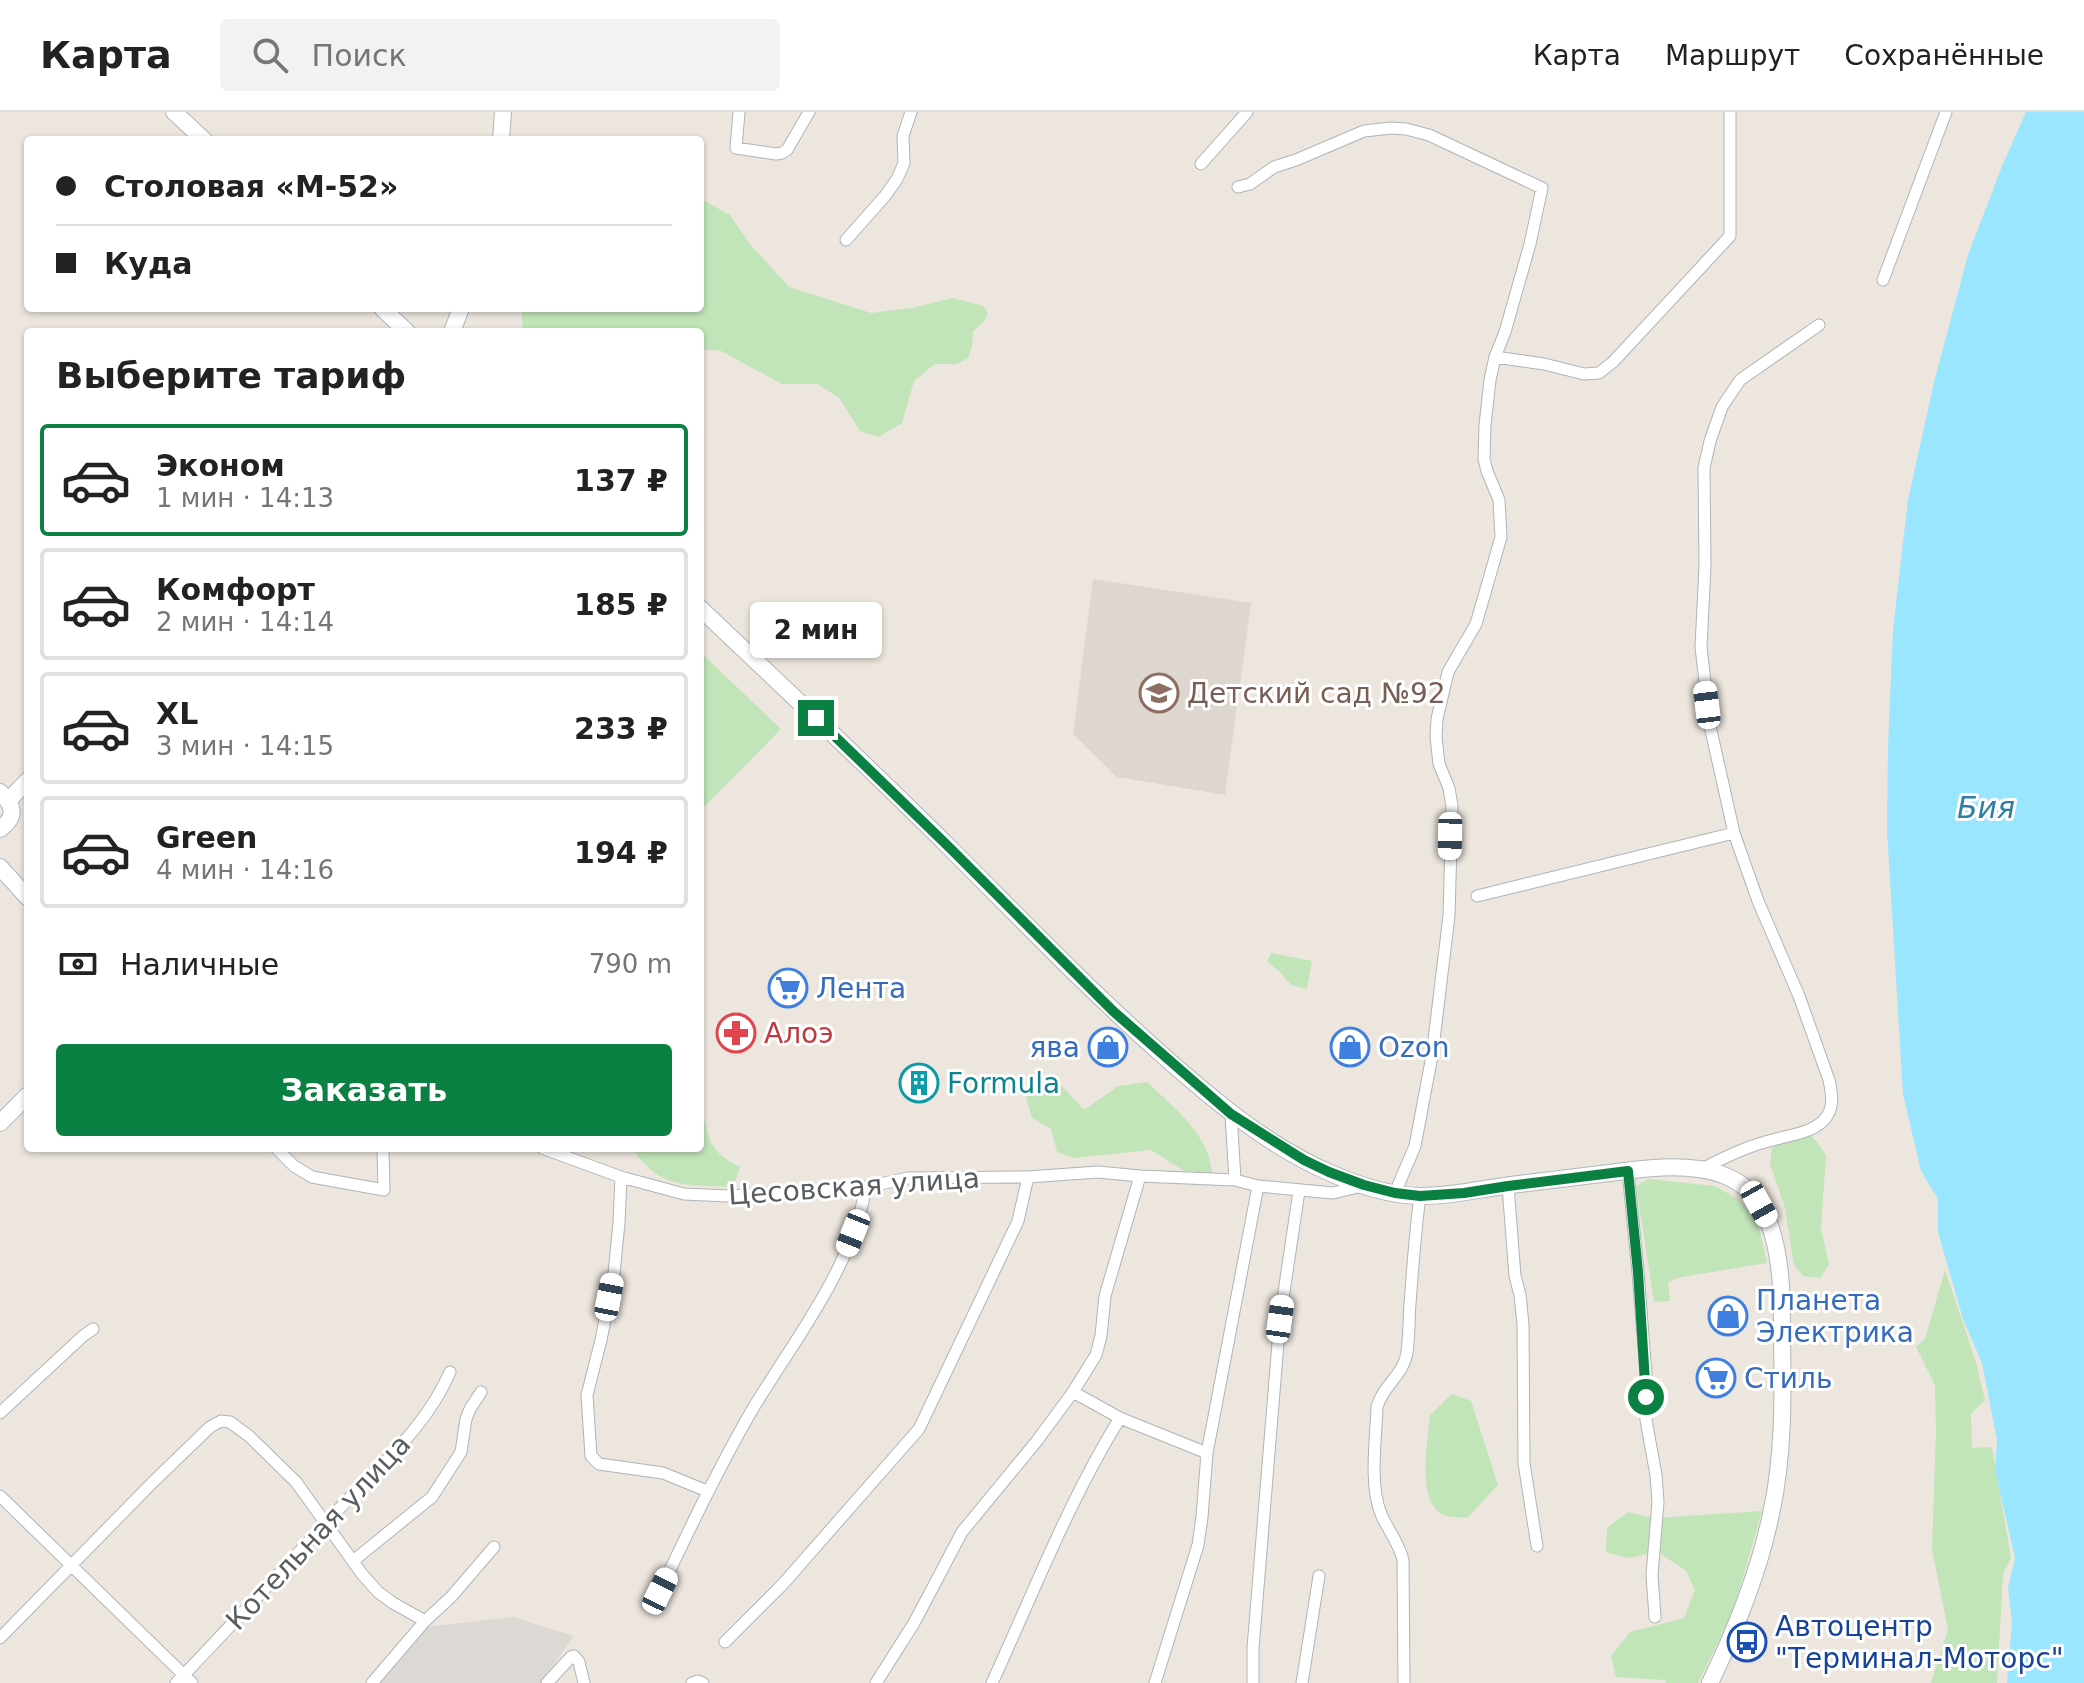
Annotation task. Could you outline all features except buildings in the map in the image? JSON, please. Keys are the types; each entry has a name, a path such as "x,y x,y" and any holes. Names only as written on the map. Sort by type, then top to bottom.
{"main road":[{"path":"174,112 201,136"},
{"path":"183,112 203,136"},
{"path":"501,136 503,112"},
{"path":"386,312 403,328"},
{"path":"704,616 951,849 1086,985 1231,1114 1304,1160 1364,1185 1420,1196 1628,1171 1678,1168 1702,1169 1736,1181 1747,1190 1767,1219 1779,1264 1782,1429 1772,1512 1763,1549 1741,1615 1710,1683"},
{"path":"0,829 11,817 12,808 3,795 24,782"},
{"path":"0,867 24,894"},
{"path":"0,1123 24,1099"}],"street":[{"path":"739,112 736,148 768,154 782,153 790,145 809,112"},
{"path":"846,240 893,187 905,156 903,136 911,112"},
{"path":"1201,164 1247,112"},
{"path":"1495,357 1584,374 1602,372 1730,236 1730,112"},
{"path":"1883,280 1946,112"},
{"path":"1238,187 1250,184 1274,167 1364,131 1391,128 1429,135 1542,188 1530,244 1495,357 1487,413 1484,459 1499,500 1501,537 1476,624 1448,672 1437,719 1439,764 1449,788 1452,806 1449,916 1432,1056 1415,1146 1395,1193"},
{"path":"1702,1169 1748,1147 1805,1131 1823,1121 1831,1106 1829,1080 1734,833 1710,726 1702,661 1704,468 1710,441 1722,407 1740,380 1819,325"},
{"path":"1477,896 1734,833"},
{"path":"1231,1114 1235,1180"},
{"path":"280,1152 294,1166 312,1177 384,1190 383,1152"},
{"name":"Цесовская улица","path":"553,1152 621,1177 684,1194 728,1196 866,1187 908,1178 1028,1177 1098,1172 1235,1180 1258,1186 1333,1193 1364,1185"},
{"path":"1628,1171 1646,1374 1646,1420 1658,1502 1652,1575 1655,1617"},
{"path":"876,1683 914,1623 962,1532 1073,1392 1100,1345 1105,1296 1140,1176"},
{"path":"621,1177 614,1273 587,1395 591,1456 599,1464 663,1473 707,1491"},
{"path":"725,1642 783,1584 919,1429 1018,1221 1028,1177"},
{"path":"1155,1683 1198,1545 1207,1453 1258,1186"},
{"path":"1508,1186 1515,1276 1523,1324 1524,1463 1537,1546"},
{"path":"655,1608 707,1491 751,1412 835,1275 861,1213 866,1187"},
{"path":"1253,1683 1253,1648 1280,1319 1299,1191"},
{"path":"1404,1683 1403,1560 1380,1511 1375,1446 1379,1398 1399,1373 1407,1353 1420,1196"},
{"path":"0,1413 93,1329"},
{"name":"Котельная улица","path":"184,1680 326,1523 386,1463 431,1406 450,1372"},
{"path":"353,1561 432,1497 463,1449 466,1419 481,1392"},
{"path":"1073,1392 1120,1418 1207,1453"},
{"path":"992,1683 1094,1460 1120,1418"},
{"path":"0,1638 210,1427 221,1421 249,1436 296,1482 378,1592 425,1621"},
{"path":"0,1496 184,1680"},
{"path":"372,1683 494,1547"},
{"path":"1302,1683 1319,1576"},
{"path":"547,1683 571,1657 576,1656 584,1683"},
{"path":"692,1682 703,1683"}],"shaded area":[{"name":"Детский сад №92","path":"1093,579 1251,603 1225,795 1117,777 1073,734"},
{"path":"513,1617 574,1636 541,1683 380,1683 427,1627"}],"green space":[{"path":"704,201 730,215 749,243 789,287 871,313 953,298 984,306 988,313 973,332 968,358 957,364 935,364 914,381 902,423 878,437 860,431 839,398 818,384 782,384 721,351 704,349 704,328 523,328 521,312 704,312"},
{"path":"704,656 781,729 704,807"},
{"path":"1271,953 1312,961 1307,989 1291,985 1267,962"},
{"path":"1048,1074 1083,1109 1118,1086 1147,1082 1197,1133 1208,1154 1212,1173 1184,1171 1151,1150 1074,1158 1057,1152 1051,1129 1032,1118 1026,1098 1033,1078"},
{"path":"704,1119 716,1150 740,1167 733,1187 689,1185 664,1178 635,1152 704,1152"},
{"path":"1810,1133 1826,1155 1821,1229 1829,1264 1820,1278 1803,1276 1794,1265 1785,1208 1770,1164 1772,1148 1790,1134"},
{"path":"1648,1179 1715,1186 1738,1199 1758,1222 1767,1263 1676,1278 1668,1283 1670,1301 1654,1302 1636,1186"},
{"path":"1945,1270 1975,1359 1985,1400 1971,1414 1972,1448 1992,1447 2011,1558 2003,1574 1997,1683 1931,1683 1948,1630 1932,1549 1935,1385 1916,1347 1925,1339"},
{"path":"1452,1394 1471,1401 1498,1485 1467,1518 1442,1514 1434,1507 1426,1483 1430,1415"},
{"path":"1762,1511 1733,1612 1698,1683 1616,1677 1611,1656 1630,1632 1684,1618 1695,1590 1686,1571 1658,1552 1628,1558 1606,1552 1607,1528 1628,1512 1654,1518"}],"water":[{"name":"Бия","path":"2026,112 2084,112 2084,1683 2007,1683 2012,1622 2008,1588 2015,1558 1995,1470 1997,1440 1982,1363 1963,1319 1938,1232 1938,1199 1921,1171 1903,1094 1887,830 1893,629 1908,500 1934,382 1968,255"}],"place":[{"name":"Детский сад №92","path":"1159,693"},
{"name":"Лента","path":"788,988"},
{"name":"Алоэ","path":"736,1033"},
{"name":"ява","path":"1108,1047"},
{"name":"Ozon","path":"1350,1047"},
{"name":"Formula","path":"919,1083"},
{"name":"Планета Электрика","path":"1728,1316"},
{"name":"Стиль","path":"1716,1378"},
{"name":"Автоцентр \"Терминал-Моторс\"","path":"1747,1642"}],"route":[{"path":"816,718 1113,1011 1231,1114 1304,1160 1364,1185 1420,1196 1628,1171 1646,1397"}]}
